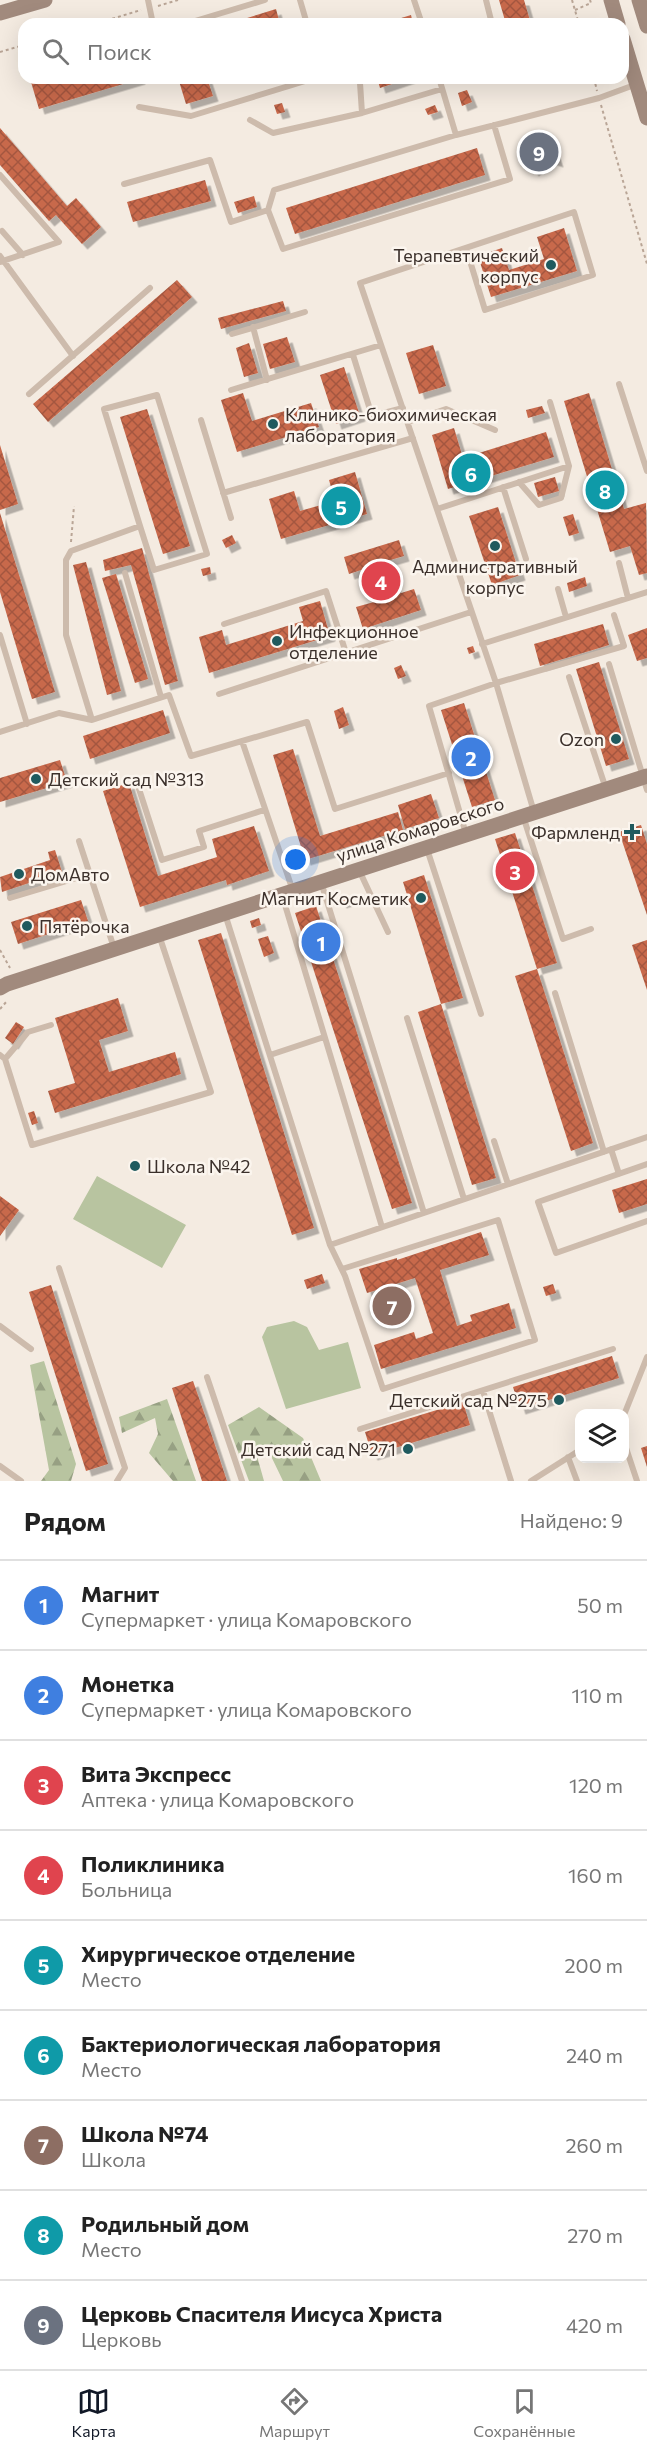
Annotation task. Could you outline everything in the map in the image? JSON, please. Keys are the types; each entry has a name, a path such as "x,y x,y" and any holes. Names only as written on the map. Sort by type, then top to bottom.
{"street":[{"path":"0,13 45,0"},
{"path":"611,0 616,18"},
{"path":"639,0 647,26"},
{"path":"629,58 647,118"},
{"name":"улица Комаровского","path":"0,988 606,789 646,781"}],"lane":[{"path":"148,0 152,18"},
{"path":"205,18 265,0"},
{"path":"300,0 305,18"},
{"path":"414,0 420,18"},
{"path":"486,0 490,18"},
{"path":"139,107 191,116 295,84"},
{"path":"360,84 362,113"},
{"path":"441,84 456,135"},
{"path":"494,125 510,179 284,249 268,210 274,190 456,135 494,125 599,98 637,84"},
{"path":"250,120 273,133 362,113 442,89"},
{"path":"124,184 210,160 231,222 268,210"},
{"path":"0,175 59,242 2,260 73,356"},
{"path":"466,248 485,310 593,275 574,212 360,283 496,683 563,939 591,929"},
{"path":"2,231 23,255"},
{"path":"29,394 150,288"},
{"path":"232,334 305,312"},
{"path":"253,327 267,380"},
{"path":"231,390 381,345"},
{"path":"353,355 372,416 403,408"},
{"path":"619,384 647,471"},
{"path":"157,395 207,554 154,570 140,526 104,408 157,395"},
{"path":"519,482 539,505 561,498 568,466 550,402"},
{"path":"408,422 446,408 495,430"},
{"path":"201,420 231,518"},
{"path":"223,493 413,438"},
{"path":"437,509 568,466"},
{"path":"503,487 526,559"},
{"path":"92,720 66,635 66,560 71,551 140,526"},
{"path":"618,563 628,598"},
{"path":"125,573 161,697"},
{"path":"558,589 566,617"},
{"path":"224,624 326,591 346,653"},
{"path":"482,644 647,592"},
{"path":"219,694 471,612"},
{"path":"466,834 429,706 496,683 624,646 614,615"},
{"path":"0,635 27,724"},
{"path":"609,664 646,781"},
{"path":"569,677 606,789"},
{"path":"0,732 59,713 92,720 169,695 191,756 307,722 335,809 449,773"},
{"path":"242,741 287,893 324,1037 382,1227"},
{"path":"139,789 162,860 204,847 199,831 264,810"},
{"path":"79,841 114,949"},
{"path":"427,848 481,1014"},
{"path":"359,870 388,932"},
{"path":"10,898 90,874"},
{"path":"321,882 424,1213"},
{"path":"225,913 330,1245 342,1269 383,1389 535,1340 498,1220 342,1269"},
{"path":"51,1025 28,1032 3,1057 32,1145 211,1092 159,934"},
{"path":"555,993 608,1150 619,1174"},
{"path":"407,1018 465,1199"},
{"path":"270,1055 324,1037"},
{"path":"330,1245 647,1137"},
{"path":"494,1142 508,1184"},
{"path":"647,1164 538,1203 556,1253 647,1221"},
{"path":"59,1268 125,1468 117,1481"},
{"path":"0,1326 31,1349"},
{"path":"360,1429 613,1349"},
{"path":"626,1409 647,1356"},
{"path":"207,1377 242,1481"},
{"path":"483,1390 511,1481"},
{"path":"531,1481 575,1452"},
{"path":"568,1456 577,1481"},
{"path":"629,1457 637,1481"},
{"path":"0,1466 21,1481"}],"path":[{"path":"116,18 178,0"},
{"path":"572,0 577,18"},
{"path":"575,10 591,3 590,0"},
{"path":"0,52 18,47"},
{"path":"596,84 647,264"},
{"path":"71,551 74,506"}],"green space":[{"path":"97,1176 186,1225 162,1268 73,1219"},
{"path":"294,1321 307,1327 319,1350 348,1342 361,1388 286,1409 262,1337 267,1327"},
{"path":"44,1361 76,1464 71,1481 41,1481 49,1470 30,1365"},
{"path":"167,1399 196,1481 173,1481 149,1453 158,1434 155,1418 122,1433 119,1417"},
{"path":"259,1407 303,1438 321,1481 283,1481 270,1454 257,1456 264,1481 249,1481 228,1425"}],"building":[{"path":"499,0 524,0 529,18 504,18"},
{"path":"276,9 278,18 247,18"},
{"path":"32,84 123,84 39,109"},
{"path":"180,84 209,84 213,96 186,104"},
{"path":"379,84 392,84 380,88"},
{"path":"467,90 472,102 462,106 458,93"},
{"path":"282,103 285,112 277,114 274,105"},
{"path":"435,105 438,112 428,115 425,109"},
{"path":"0,128 67,206 76,198 101,227 82,244 56,215 49,221 0,165"},
{"path":"549,135 558,162 549,159 533,171 531,164 522,158 525,145 523,140 542,141"},
{"path":"477,148 485,175 295,234 286,208"},
{"path":"205,180 211,201 133,222 127,202"},
{"path":"254,196 257,207 238,213 234,202"},
{"name":"Терапевтический корпус","path":"564,228 577,271 491,297 478,256 502,248 509,270 544,259 537,237"},
{"path":"177,280 192,297 48,422 33,404"},
{"path":"283,301 286,311 221,329 218,318"},
{"path":"287,337 295,362 270,369 263,344"},
{"path":"249,343 258,373 244,377 236,348"},
{"path":"433,345 446,386 419,394 406,353"},
{"path":"344,367 360,416 336,424 320,375"},
{"name":"Клинико-биохимическая лаборатория","path":"243,393 252,421 311,403 319,427 237,452 221,400"},
{"path":"589,393 624,509 646,503 647,573 639,575 630,546 610,552 564,401"},
{"path":"542,406 545,413 528,418 526,410"},
{"path":"147,409 190,546 163,554 120,417"},
{"path":"454,428 463,458 546,432 554,457 448,489 432,435"},
{"path":"0,445 18,504 0,510"},
{"path":"355,472 367,514 281,539 269,499 294,491 300,511 335,501 329,480"},
{"path":"555,477 559,491 538,497 534,483"},
{"name":"Административный корпус","path":"498,507 520,575 492,585 469,516"},
{"path":"0,513 55,692 32,699 0,592"},
{"path":"573,514 579,533 569,536 563,517"},
{"path":"232,535 236,543 226,548 222,540"},
{"path":"399,540 404,556 387,561 398,594 414,589 421,610 363,629 356,607 374,602 364,569 349,574 344,557"},
{"path":"142,548 178,681 165,685 131,565 105,571 103,560"},
{"path":"86,562 121,691 107,695 73,565"},
{"path":"210,567 211,574 203,576 201,569"},
{"path":"116,574 148,679 135,683 102,578"},
{"path":"585,577 587,586 569,592 567,583"},
{"name":"Инфекционное отделение","path":"320,601 330,636 209,673 199,637 222,630 226,645 303,621 299,607"},
{"path":"603,624 609,645 540,666 534,644"},
{"path":"647,628 647,658 637,661 628,635"},
{"path":"473,646 475,652 469,654 467,648"},
{"path":"599,662 629,759 606,766 576,669"},
{"path":"401,665 406,676 398,679 394,668"},
{"path":"464,703 495,800 472,807 441,710"},
{"path":"343,707 349,725 339,729 334,711"},
{"path":"163,710 170,733 90,759 83,736"},
{"path":"293,749 320,836 398,812 403,830 305,860 273,755"},
{"path":"60,760 67,782 0,802 0,778"},
{"path":"129,783 158,876 217,857 212,839 254,826 269,871 227,885 226,880 140,907 103,791"},
{"path":"431,794 439,818 405,829 398,805"},
{"path":"641,825 647,844 647,915 619,832"},
{"path":"515,833 557,963 537,969 495,839"},
{"path":"55,850 62,872 2,892 0,877 50,860 48,852"},
{"path":"424,875 463,998 441,1004 403,882"},
{"path":"344,894 347,901 341,903 339,896"},
{"path":"81,900 88,921 18,944 11,922"},
{"path":"316,906 412,1203 392,1209 295,913"},
{"path":"259,918 261,925 252,928 250,921"},
{"path":"221,933 314,1228 292,1235 198,940"},
{"path":"268,936 274,953 264,957 258,939"},
{"path":"647,940 647,990 632,945"},
{"path":"537,969 593,1143 571,1151 515,976"},
{"path":"118,998 128,1031 99,1040 109,1072 175,1052 181,1074 55,1113 48,1091 75,1083 55,1018"},
{"path":"441,1004 496,1178 472,1185 418,1012"},
{"path":"16,1022 24,1027 13,1044 5,1038"},
{"path":"34,1111 38,1123 32,1125 28,1113"},
{"path":"647,1179 647,1204 619,1213 612,1190"},
{"path":"0,1196 19,1210 0,1236"},
{"path":"481,1232 489,1255 440,1270 457,1326 472,1321 470,1315 509,1303 516,1328 381,1369 374,1345 414,1332 416,1339 433,1333 415,1278 367,1293 359,1269 397,1258 397,1260"},
{"path":"322,1274 325,1283 307,1289 304,1280"},
{"path":"553,1284 556,1293 546,1296 543,1287"},
{"path":"51,1285 108,1464 86,1471 29,1292"},
{"path":"612,1356 619,1378 520,1409 513,1387"},
{"path":"193,1381 227,1481 202,1481 172,1388"},
{"path":"463,1402 470,1425 372,1455 365,1432"},
{"path":"647,1446 647,1467 641,1448"}],"place":[{"name":"Церковь Спасителя Иисуса Христа","path":"539,152"},
{"name":"Терапевтический корпус","path":"551,265"},
{"name":"Клинико-биохимическая лаборатория","path":"273,424"},
{"name":"Бактериологическая лаборатория","path":"471,473"},
{"name":"Родильный дом","path":"605,490"},
{"name":"Хирургическое отделение","path":"341,506"},
{"name":"Административный корпус","path":"495,546"},
{"name":"Поликлиника","path":"381,581"},
{"name":"Инфекционное отделение","path":"277,641"},
{"name":"Ozon","path":"616,739"},
{"name":"Монетка","path":"471,757"},
{"name":"Детский сад №313","path":"36,779"},
{"name":"Фармленд","path":"632,832"},
{"name":"Вита Экспресс","path":"515,871"},
{"name":"ДомАвто","path":"19,874"},
{"name":"Магнит Косметик","path":"421,898"},
{"name":"Пятёрочка","path":"27,926"},
{"name":"Магнит","path":"321,942"},
{"name":"Школа №42","path":"135,1166"},
{"name":"Школа №74","path":"392,1306"},
{"name":"Детский сад №275","path":"559,1400"},
{"name":"Детский сад №271","path":"408,1449"}]}
